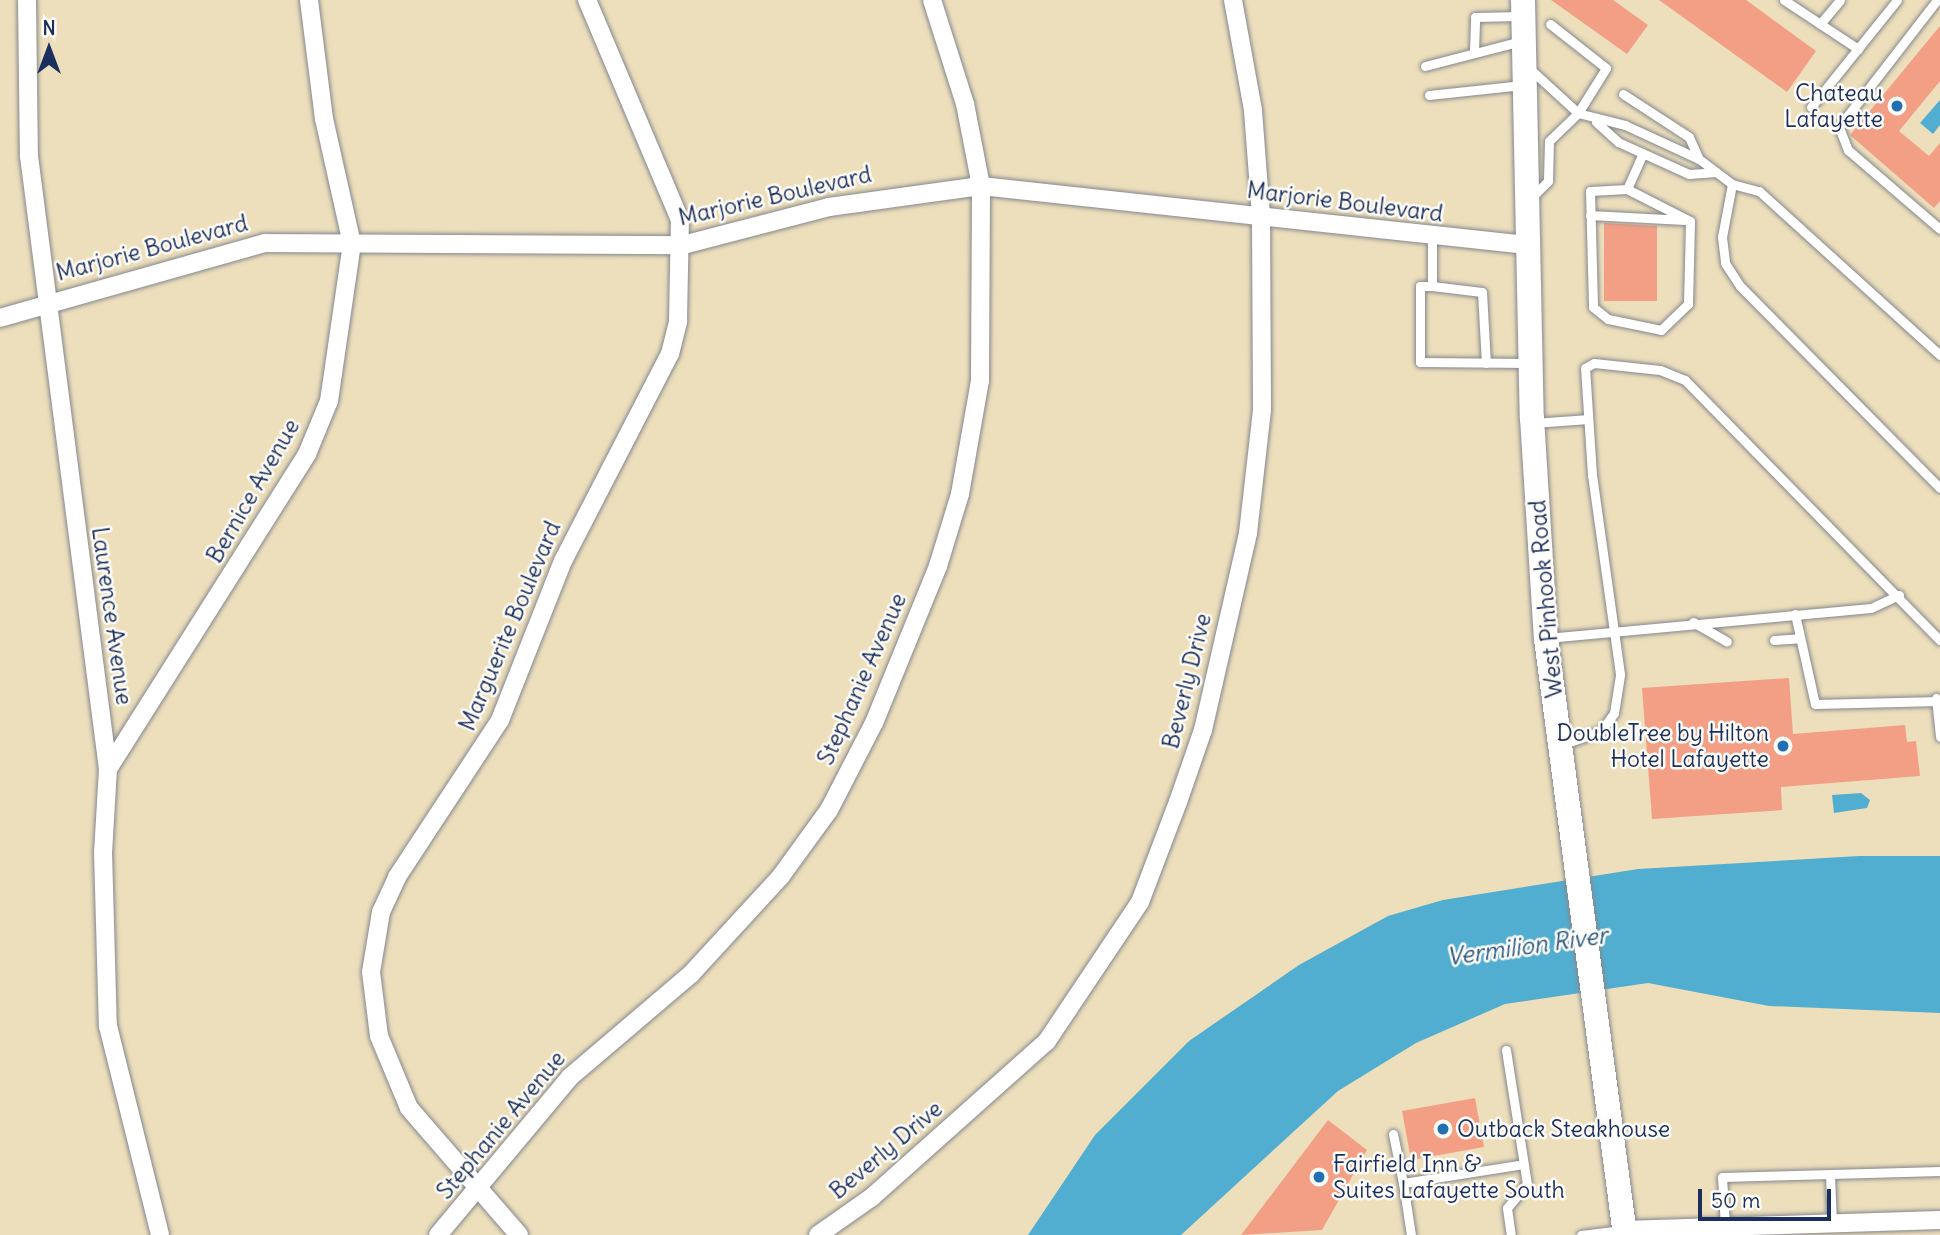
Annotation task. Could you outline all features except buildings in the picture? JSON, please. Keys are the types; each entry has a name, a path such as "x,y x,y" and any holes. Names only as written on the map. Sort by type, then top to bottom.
{"main road":[{"name":"West Pinhook Road","path":"1523,8 1532,424 1546,639 1624,1233"}],"street":[{"name":"Laurence Avenue","path":"27,0 23,84 46,303 108,769 103,852 108,1026 160,1235"},
{"name":"Bernice Avenue","path":"108,769 307,454 336,371 352,244 324,119 309,0"},
{"name":"Marguerite Boulevard","path":"519,1235 429,1138 395,1082 372,1001 376,931 397,877 500,720 563,561 670,354 680,307 683,245 673,197 587,0"},
{"name":"Stephanie Avenue","path":"438,1235 480,1191 570,1077 745,920 829,810 874,723 939,566 972,438 980,380 981,186 965,104 932,0"},
{"name":"Beverly Drive","path":"818,1235 872,1197 1047,1041 1140,902 1203,730 1248,533 1262,410 1261,215 1253,110 1233,0"},
{"name":"Marjorie Boulevard","path":"0,318 265,243 683,245 829,206 981,186 1261,215 1432,239 1527,245"},
{"path":"1624,1233 1725,1226 1940,1220"}],"lane":[{"path":"1784,0 1858,49"},
{"path":"1820,24 1840,0"},
{"path":"1811,107 1897,0"},
{"path":"1937,0 1839,127 1848,150 1940,229"},
{"path":"1474,51 1475,17 1523,8"},
{"path":"1527,202 1548,181 1549,141 1578,113 1606,68 1550,24"},
{"path":"1425,66 1474,51 1523,63 1578,113 1594,120 1643,153 1689,174 1716,172"},
{"path":"1429,95 1523,63"},
{"path":"1623,94 1689,137 1699,159"},
{"path":"1594,120 1625,125 1699,159 1732,184 1759,191 1940,355"},
{"path":"1627,189 1643,153"},
{"path":"1732,184 1722,237 1725,262 1740,286 1940,488"},
{"path":"1627,189 1690,221 1688,304 1661,330 1608,319 1594,306 1590,191 1627,189"},
{"path":"1590,215 1666,214 1690,221"},
{"path":"1432,239 1432,286"},
{"path":"1486,363 1482,292 1420,286 1420,362 1486,363 1531,363"},
{"path":"1560,745 1601,731 1614,713 1620,674 1617,632 1588,419 1584,368 1594,363 1660,370 1685,380 1899,595 1940,640"},
{"path":"1532,424 1588,419"},
{"path":"1546,639 1693,622 1871,608 1899,595"},
{"path":"1795,614 1815,704 1938,700 1940,737"},
{"path":"1693,622 1727,642"},
{"path":"1774,640 1800,638"},
{"path":"1506,1050 1527,1184 1507,1208 1511,1235"},
{"path":"1393,1134 1411,1235"},
{"path":"1403,1183 1524,1164"},
{"path":"1725,1226 1722,1177 1940,1171"},
{"path":"1830,1174 1832,1223"},
{"path":"1581,1235 1624,1233"}],"water":[{"path":"1940,100 1940,125 1933,134 1920,123"},
{"path":"1861,793 1870,800 1867,808 1834,813 1832,795"},
{"name":"Vermilion River","path":"1859,856 1940,856 1940,1013 1769,1006 1648,983 1505,1004 1416,1043 1338,1091 1181,1235 1028,1235 1095,1135 1189,1041 1299,965 1388,916 1443,900 1638,869"}],"place":[{"name":"Chateau Lafayette","path":"1897,106"},
{"name":"DoubleTree by Hilton Hotel Lafayette","path":"1783,746"},
{"name":"Outback Steakhouse","path":"1443,1129"},
{"name":"Fairfield Inn & Suites Lafayette South","path":"1319,1177"}]}
